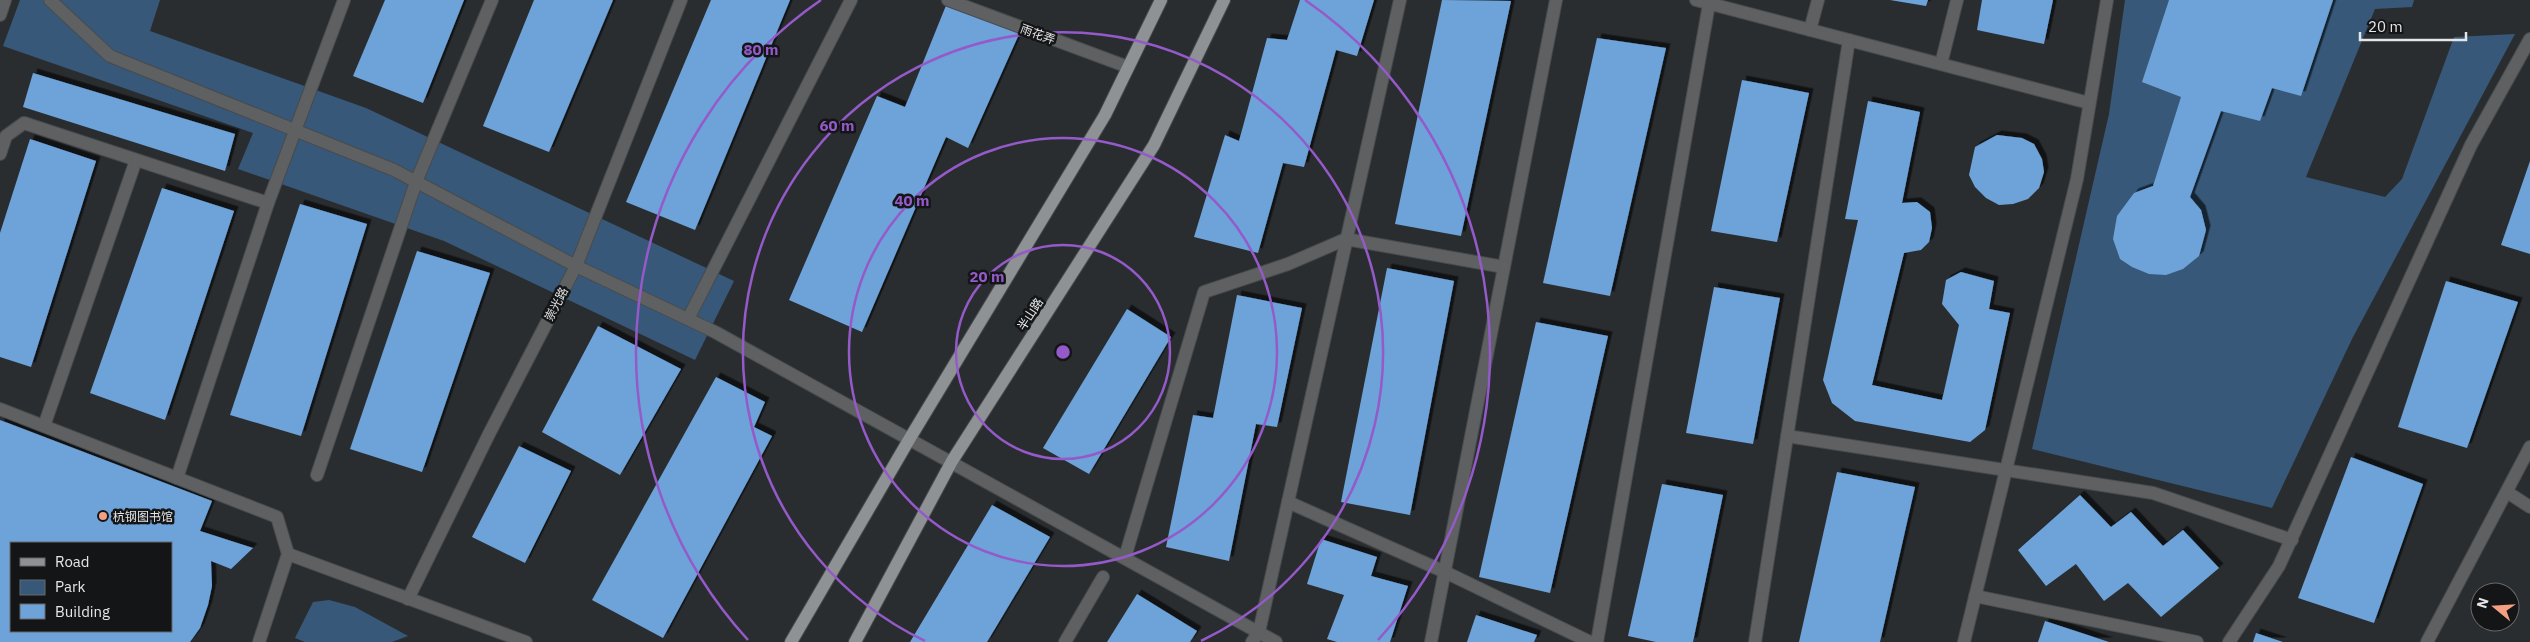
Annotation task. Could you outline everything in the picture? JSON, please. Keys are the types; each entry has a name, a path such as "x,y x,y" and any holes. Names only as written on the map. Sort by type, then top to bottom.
{"main road":[{"path":"791,642 910,438 1105,115 1161,0"},
{"name":"半山路","path":"855,642 952,461 1154,144 1224,0"}],"street":[{"path":"0,15 5,0"},
{"path":"50,0 110,56 394,170 576,266 688,319 910,438 1125,557 1256,637 1276,642"},
{"path":"177,478 268,203 344,0"},
{"path":"317,475 416,182 492,0"},
{"name":"崇光路","path":"408,599 489,434 576,266 681,0"},
{"path":"688,319 851,0"},
{"path":"1256,637 1400,0"},
{"path":"1431,642 1556,0"},
{"path":"1696,0 2089,103"},
{"path":"1810,30 1818,0"},
{"path":"1941,64 1957,0"},
{"path":"1964,642 2076,178 2107,0"},
{"name":"雨花弄","path":"956,2 1128,68"},
{"path":"1597,642 1709,4"},
{"path":"2229,642 2280,566 2472,145 2530,39"},
{"path":"1755,642 1849,40"},
{"path":"0,154 6,136 24,123 268,203"},
{"path":"44,426 136,160"},
{"path":"1125,557 1204,292 1288,264 1346,239 1504,267"},
{"path":"0,409 277,517 288,554 259,642"},
{"path":"1787,436 2152,493 2292,540"},
{"path":"2427,642 2530,447"},
{"path":"2506,492 2530,507"},
{"path":"1288,502 1445,572 1590,642"},
{"path":"288,554 526,642"},
{"path":"1065,642 1103,577"},
{"path":"1975,596 2196,642"}],"green space":[{"path":"20,0 160,0 150,31 366,108 734,281 695,360 444,241 238,169 253,133 3,46"},
{"path":"2125,0 2414,0 2412,7 2375,9 2306,177 2385,197 2402,179 2454,37 2515,34 2352,339 2272,508 2032,449 2109,114"},
{"path":"329,600 355,607 408,636 392,642 305,642 295,638 313,602"}],"building":[{"path":"385,0 464,0 423,103 353,76"},
{"path":"534,0 613,0 549,152 483,126"},
{"path":"711,0 790,0 695,230 626,202"},
{"path":"1300,0 1374,0 1357,56 1336,50 1304,167 1283,163 1258,253 1194,237 1225,135 1239,141 1267,38 1287,40"},
{"path":"1442,0 1511,1 1461,236 1395,224"},
{"path":"1890,0 1928,0 1926,6"},
{"path":"1982,0 2053,0 2044,44 1977,30"},
{"path":"2169,0 2333,0 2301,96 2272,88 2260,121 2221,111 2190,197 2201,210 2206,230 2199,256 2183,269 2166,275 2149,274 2132,267 2120,259 2113,239 2117,216 2134,193 2153,186 2181,97 2142,82"},
{"path":"947,3 1020,32 968,148 946,137 862,332 789,300 877,96 905,107"},
{"path":"1597,38 1666,48 1610,296 1543,283"},
{"path":"33,73 235,134 225,171 23,107"},
{"path":"1742,80 1809,93 1777,242 1711,231"},
{"path":"1868,101 1920,112 1902,203 1917,202 1930,212 1932,228 1929,242 1921,250 1904,253 1872,385 1942,400 1959,325 1942,304 1946,280 1961,272 1994,281 1989,309 2010,313 1985,430 1970,442 1855,421 1832,403 1823,380 1858,220 1845,219"},
{"path":"1997,135 2022,138 2034,144 2042,159 2044,172 2039,188 2028,199 2013,204 1999,205 1986,198 1975,187 1969,175 1975,147"},
{"path":"30,139 96,161 31,367 0,357 0,233"},
{"path":"2530,161 2530,254 2501,245"},
{"path":"162,188 234,211 165,420 90,393"},
{"path":"300,204 367,224 301,436 230,415"},
{"path":"417,251 490,273 422,472 350,449"},
{"path":"1387,268 1454,281 1410,515 1341,502"},
{"path":"2446,281 2518,302 2467,448 2398,427"},
{"path":"1714,287 1780,298 1753,444 1686,433"},
{"path":"1237,295 1302,308 1277,427 1256,424 1229,561 1166,547 1193,415 1213,418"},
{"path":"1127,309 1171,337 1089,474 1043,448"},
{"path":"1536,322 1608,336 1550,593 1479,577"},
{"path":"598,326 681,369 620,475 542,432"},
{"path":"716,377 765,402 754,427 772,436 663,638 592,600"},
{"name":"杭钢图书馆","path":"0,420 212,501 200,531 253,548 231,569 211,561 212,586 208,605 200,628 190,642 0,642"},
{"path":"519,446 571,471 525,563 472,537"},
{"path":"2351,457 2423,484 2374,623 2298,598"},
{"path":"1837,472 1915,487 1880,642 1799,642"},
{"path":"1662,484 1723,495 1693,642 1656,642 1628,636"},
{"path":"2080,495 2111,527 2131,512 2163,546 2183,530 2219,568 2161,617 2128,583 2104,601 2076,564 2046,586 2018,550"},
{"path":"992,505 1050,537 987,642 910,642"},
{"path":"1321,539 1377,557 1371,576 1408,586 1390,642 1337,642 1327,639 1344,595 1307,584"},
{"path":"1137,594 1197,631 1190,642 1107,642"},
{"path":"1476,615 1537,635 1534,642 1467,642"},
{"path":"2045,621 2109,642 2038,642"},
{"path":"2256,633 2283,642 2253,642"}],"place":[{"name":"杭钢图书馆","path":"103,516"}]}
